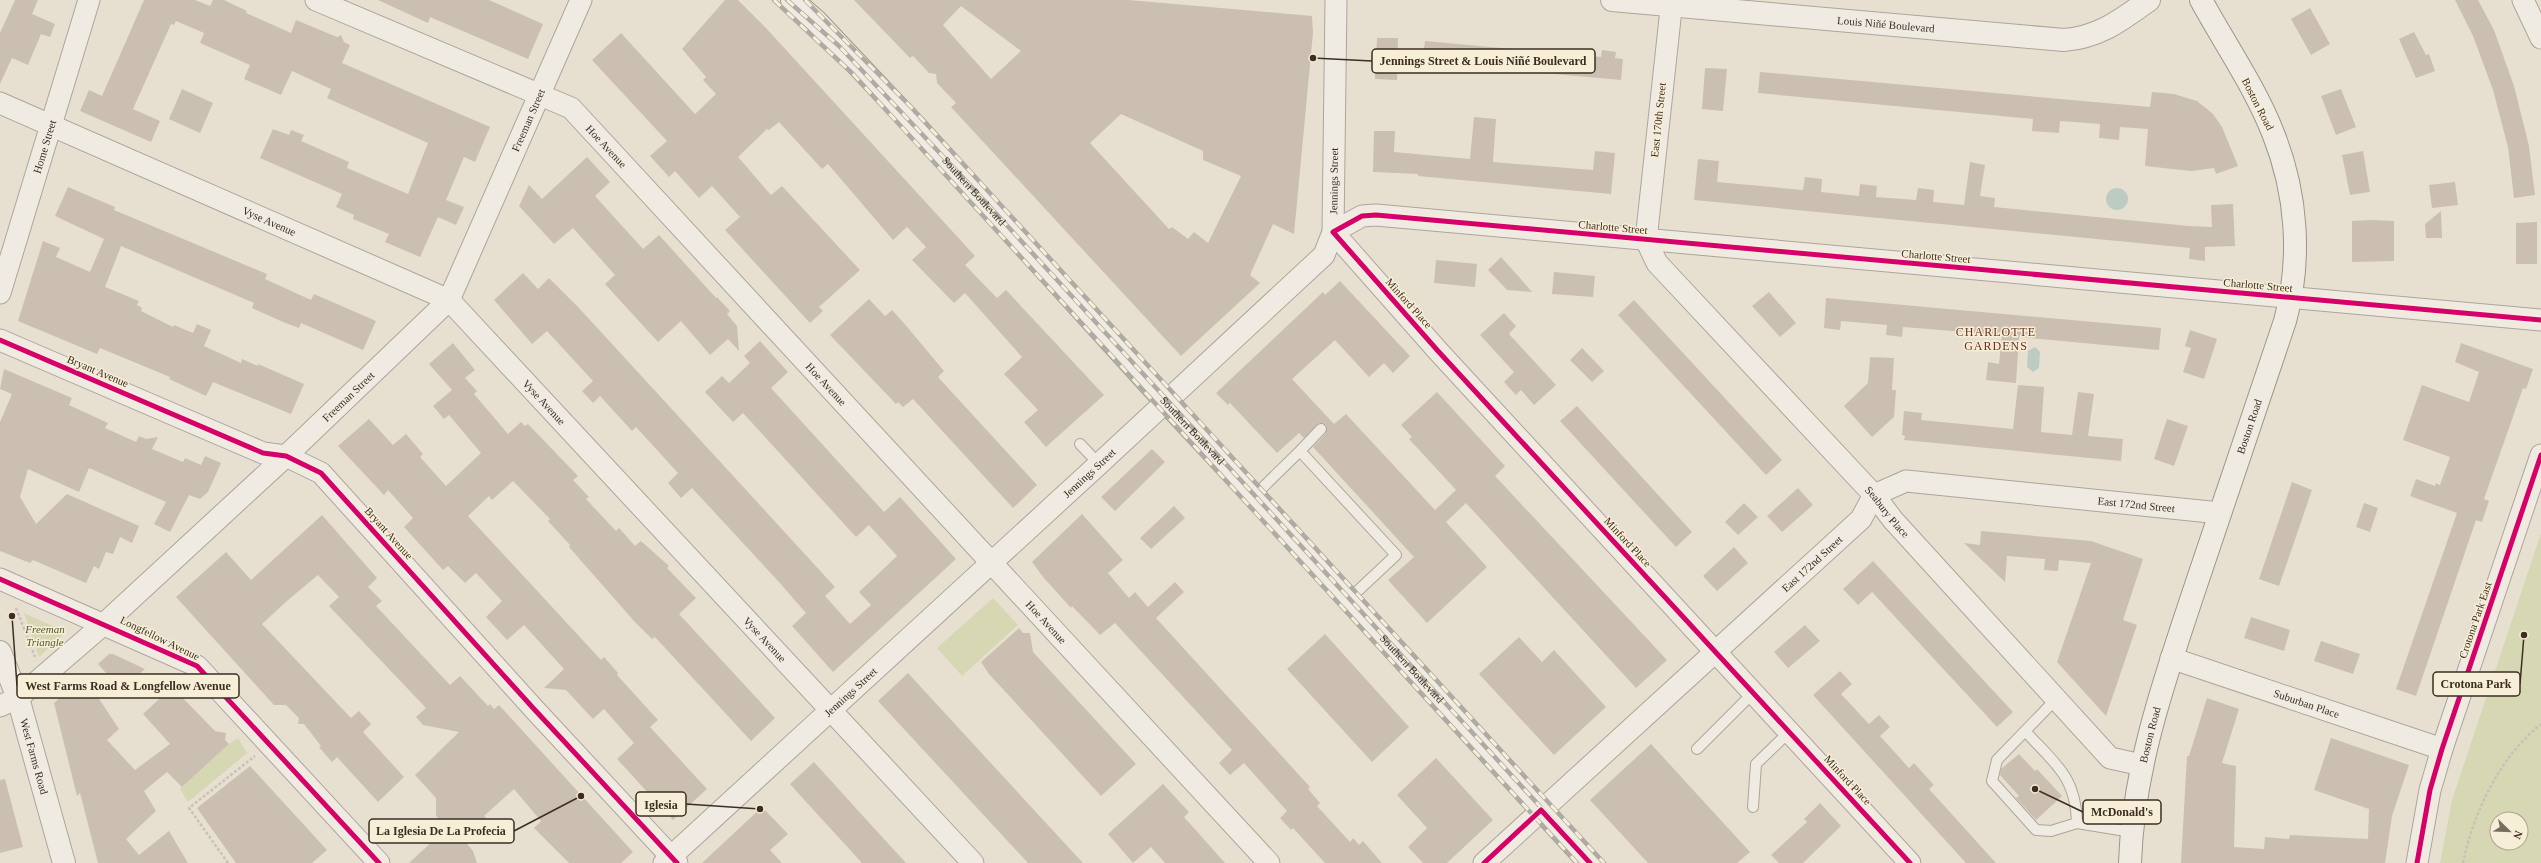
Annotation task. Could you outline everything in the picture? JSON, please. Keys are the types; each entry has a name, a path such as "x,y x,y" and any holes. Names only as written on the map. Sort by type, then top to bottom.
{"main road":[{"name":"Southern Boulevard","path":"792,0 816,21 917,128 1166,402 1590,863"},
{"name":"Louis Niñé Boulevard","path":"1612,0 1671,3 2064,40 2090,36 2103,30 2150,0"},
{"name":"Boston Road","path":"2130,863 2137,788 2171,658 2291,298 2295,243 2294,215 2281,154 2273,132 2200,0"},
{"name":"West Farms Road","path":"0,652 9,702 64,863"}],"street":[{"name":"Home Street","path":"0,293 89,0"},
{"name":"Hoe Avenue","path":"316,0 540,96 572,108 992,561 1269,863"},
{"name":"Freeman Street","path":"9,702 105,623 286,456 449,300 581,0"},
{"name":"Jennings Street","path":"671,861 832,709 1324,255 1333,232 1336,0"},
{"path":"2523,0 2541,38"},
{"name":"East 170th Street","path":"1646,240 1671,3"},
{"name":"Vyse Avenue","path":"0,103 449,300 832,709 973,863"},
{"name":"Charlotte Street","path":"1333,232 1362,216 1376,215 2541,320"},
{"name":"Minford Place","path":"1333,232 1438,351 1715,651 1907,862"},
{"name":"Seabury Place","path":"1646,240 1656,263 1874,495 1893,520 2057,698 2110,758 2142,765"},
{"name":"Bryant Avenue","path":"0,340 263,453 286,456 321,473 671,861"},
{"name":"Crotona Park East","path":"2417,863 2430,790 2442,749 2541,455"},
{"name":"East 172nd Street","path":"1484,863 1861,519 1874,495 1906,481 2220,513"},
{"name":"Longfellow Avenue","path":"0,579 105,623 197,666 379,863"},
{"name":"Suburban Place","path":"2171,658 2442,749"}],"lane":[{"path":"1254,496 1321,429"},
{"path":"1080,444 1099,464"},
{"path":"1300,451 1396,555 1348,600"},
{"path":"1697,749 1753,693"},
{"path":"2057,698 1997,760 1992,781 2036,830 2051,831 2077,823 2132,832"},
{"path":"2025,731 2069,780 2077,803 2077,823"},
{"path":"1753,807 1756,764 1789,732"}],"path":[{"path":"14,604 36,660"},
{"path":"2462,863 2478,811 2496,776 2528,735 2541,724"},
{"path":"228,863 189,808 260,752"}],"green space":[{"path":"2541,533 2541,863 2440,863 2452,800"},
{"path":"993,598 1018,625 962,676 937,648"},
{"name":"Freeman Triangle","path":"24,613 66,632 39,657"},
{"path":"238,738 247,753 188,802 180,789 229,744"}],"shaded area":[{"path":"2117,188 2125,191 2128,199 2125,207 2117,210 2109,207 2106,199 2109,191"},
{"path":"2035,347 2040,352 2039,368 2033,372 2027,367 2028,351"}],"building":[{"path":"15,0 38,0 32,14 55,24 50,37 41,34 28,65 12,58 0,84 0,33"},
{"path":"144,0 195,0 210,6 213,0 224,0 247,11 246,13 291,33 296,20 337,37 341,35 344,42 350,45 342,63 490,127 475,162 464,157 446,200 464,207 456,225 438,217 420,257 385,242 389,234 353,219 354,215 336,207 342,194 260,158 273,129 289,135 291,130 304,135 301,141 349,162 347,168 408,194 428,143 327,98 331,89 292,71 281,95 244,79 250,65 200,43 204,33 176,21 174,25 171,24 133,109 160,121 151,142 80,111 89,90 102,96"},
{"path":"378,0 489,0 543,24 528,59 430,17 428,23"},
{"path":"725,0 738,0 765,27 975,256 965,265 997,298 1006,290 1104,395 1046,447 1024,422 1038,410 1004,374 1022,357 965,293 954,303 912,260 926,247 907,227 893,240 828,164 822,169 779,122 769,130 767,129 738,157 771,195 782,186 860,270 819,307 823,311 810,323 725,230 740,217 712,186 699,198 675,171 669,177 650,156 667,141 592,60 621,33 695,114 716,94 703,80 706,77 682,49"},
{"path":"854,0 1129,0 1312,16 1313,33 1294,234 1273,224 1250,275 1260,283 1181,356 951,107 956,103 937,83 936,74 929,73 913,56 910,58","holes":["961,6 1021,51 991,79 943,25","1121,114 1203,151 1203,160 1241,176 1208,243 1194,232 1188,239 1172,227 1169,229 1090,143"]},
{"path":"2455,0 2478,0 2494,30 2514,86 2529,146 2535,195 2514,198 2508,147 2493,90 2473,36"},
{"path":"2310,8 2330,44 2311,55 2291,19"},
{"path":"2414,32 2426,55 2429,54 2435,71 2416,78 2399,39"},
{"path":"1377,38 1398,38 1397,80 1375,79"},
{"path":"1425,41 1601,57 1602,50 1616,52 1615,58 1623,59 1621,80 1422,62"},
{"path":"1705,68 1727,69 1723,111 1702,109"},
{"path":"1760,72 2150,107 2152,92 2174,94 2197,101 2213,114 2222,127 2238,166 2216,174 2214,168 2191,171 2145,166 2148,129 2120,127 2119,140 2099,138 2100,124 2060,121 2059,133 2032,131 2033,119 1758,93"},
{"path":"182,89 213,103 200,133 169,119"},
{"path":"2341,89 2356,127 2336,135 2321,96"},
{"path":"1474,117 1496,119 1493,162 1593,170 1595,151 1615,153 1611,194 1418,176 1418,174 1373,172 1374,131 1395,131 1394,152 1470,159"},
{"path":"2363,151 2370,192 2350,195 2342,155"},
{"path":"587,157 610,182 595,196 643,249 659,235 716,298 717,297 730,311 727,314 737,326 739,351 728,339 710,355 681,321 658,342 605,284 615,275 573,228 554,244 519,206 529,185 542,199"},
{"path":"1698,159 1719,161 1717,182 1803,190 1805,177 1822,179 1821,192 1859,196 1860,184 1877,186 1876,197 1916,200 1918,188 1934,190 1933,202 1964,205 1970,162 1985,165 1980,196 1995,198 1994,207 2189,226 2212,227 2211,205 2233,204 2235,246 2205,247 2205,261 2189,259 2190,248 1694,200"},
{"path":"2455,182 2458,205 2432,208 2429,185"},
{"path":"68,187 115,207 114,210 267,274 265,279 311,300 314,294 376,321 363,350 301,323 299,328 283,322 252,308 254,303 121,246 105,287 139,301 137,305 142,308 141,311 173,327 174,325 193,333 197,324 211,330 204,346 241,363 242,359 258,366 258,364 304,384 291,414 213,382 206,396 169,379 170,377 100,348 97,354 18,321 43,241 60,248 56,257 90,272 104,239 55,216"},
{"path":"2441,211 2442,238 2426,238 2425,224"},
{"path":"2352,221 2394,221 2394,261 2352,262"},
{"path":"2537,222 2537,264 2516,264 2516,223"},
{"path":"1501,257 1532,292 1507,290 1488,270"},
{"path":"1436,260 1477,264 1475,287 1434,283"},
{"path":"1554,272 1595,276 1593,297 1552,294"},
{"path":"523,273 538,289 549,278 579,308 835,587 825,596 850,624 871,605 859,592 897,556 869,525 856,537 743,413 733,422 705,392 722,376 729,383 750,363 744,356 760,341 788,372 771,388 884,512 900,497 956,559 833,672 792,626 806,613 778,581 692,488 681,498 668,483 678,473 636,427 632,431 600,396 593,403 582,391 593,381 547,331 532,344 494,300"},
{"path":"1340,281 1410,356 1393,373 1384,363 1369,377 1335,340 1292,379 1334,424 1346,414 1435,510 1456,490 1409,439 1412,437 1401,425 1437,392 1505,466 1495,476 1667,660 1636,688 1466,503 1446,522 1487,567 1427,623 1388,580 1414,557 1313,447 1326,433 1326,425 1319,423 1304,438 1299,433 1277,453 1230,403 1228,405 1216,393 1323,292 1325,295"},
{"path":"1769,292 1796,323 1780,337 1752,306"},
{"path":"1826,298 2161,328 2159,350 2019,337 2016,383 1986,380 1988,362 1999,364 2002,335 1903,327 1902,337 1886,335 1887,325 1841,321 1840,330 1824,328"},
{"path":"869,299 885,316 892,310 903,322 944,371 938,377 1037,485 1013,508 913,399 903,407 898,402 896,404 830,335"},
{"path":"1634,300 1782,460 1766,475 1618,315"},
{"path":"1504,313 1516,326 1509,334 1556,385 1534,405 1521,390 1516,395 1504,382 1514,372 1480,335"},
{"path":"2190,330 2217,339 2204,379 2183,372 2191,348 2185,346"},
{"path":"453,343 475,370 465,378 477,391 474,394 508,434 521,422 525,426 528,424 578,476 573,480 589,497 586,499 616,531 619,528 635,546 641,541 669,566 667,568 696,598 679,614 775,718 751,741 655,637 652,639 634,621 569,547 570,545 548,521 550,519 513,481 492,500 489,496 468,516 601,660 604,657 618,673 617,675 658,720 650,727 707,789 673,820 617,759 634,743 604,709 593,719 566,690 544,688 564,669 524,625 507,640 486,617 502,601 476,573 465,583 448,566 443,570 404,527 413,518 388,490 384,495 338,446 369,419 393,445 406,434 423,454 420,457 446,486 481,453 449,415 444,419 433,406 452,390 429,364"},
{"path":"2461,343 2533,369 2526,389 2523,388 2484,499 2489,501 2482,522 2476,520 2416,696 2396,689 2457,513 2410,496 2416,479 2435,486 2436,483 2440,485 2450,457 2403,440 2422,385 2469,402 2479,372 2455,362"},
{"path":"1582,348 1604,371 1592,382 1570,360"},
{"path":"1870,357 1894,358 1892,390 1896,390 1894,417 1872,437 1844,406 1868,383"},
{"path":"4,369 72,398 69,405 108,423 105,428 136,442 139,436 146,439 158,437 152,449 183,462 185,458 201,465 205,456 221,463 208,492 200,499 189,495 170,532 154,524 166,502 89,468 79,492 28,469 20,497 36,524 67,494 139,526 132,543 120,537 113,554 106,552 99,569 94,566 86,583 33,560 30,563 0,551 0,422 12,394 0,389"},
{"path":"2018,385 2044,387 2041,432 2072,435 2078,392 2094,394 2088,436 2123,439 2121,461 1904,440 1905,436 1902,435 1904,411 1922,413 1921,420 2013,429"},
{"path":"1577,406 1692,532 1676,547 1560,421"},
{"path":"2167,419 2188,426 2174,466 2154,459"},
{"path":"1152,449 1165,462 1115,511 1101,497"},
{"path":"2292,482 2312,490 2279,586 2259,579"},
{"path":"1798,488 1813,505 1782,532 1767,516"},
{"path":"1744,503 1758,517 1738,535 1725,522"},
{"path":"2364,503 2378,508 2370,532 2356,527"},
{"path":"1174,506 1185,518 1151,549 1140,538"},
{"path":"1082,514 1123,560 1108,573 1129,598 1135,592 1148,607 1175,582 1184,592 1156,618 1310,787 1308,789 1320,803 1317,806 1350,842 1353,838 1359,845 1363,841 1382,863 1325,863 1293,828 1291,830 1280,818 1287,811 1244,763 1230,775 1219,763 1232,750 1115,623 1100,635 1072,606 1071,608 1043,577 1032,562"},
{"path":"322,515 377,578 368,587 382,601 376,606 450,685 460,676 488,706 490,704 494,709 499,705 633,852 621,863 569,863 534,828 541,821 514,789 484,816 487,819 464,840 473,851 477,863 409,863 447,828 436,816 436,798 415,775 459,732 423,725 416,717 426,708 329,606 339,597 318,575 288,600 262,624 351,718 359,711 371,724 363,732 404,777 378,802 337,757 332,762 319,747 321,746 304,724 298,724 299,718 286,705 274,705 176,597 226,552 251,580"},
{"path":"1981,531 2091,541 2143,559 2123,620 2137,625 2106,716 2057,662 2091,563 2059,560 2058,571 2044,570 2045,559 2007,556 2005,582 1964,543 1980,545"},
{"path":"1734,547 1748,563 1717,591 1703,576"},
{"path":"1873,561 2013,712 1997,727 1872,592 1858,605 1843,589"},
{"path":"2251,617 2290,630 2284,651 2244,638"},
{"path":"1805,625 1820,641 1788,668 1774,652"},
{"path":"1019,628 1023,633 1030,633 1033,652 1136,764 1101,796 989,674 981,662"},
{"path":"1325,634 1409,727 1372,762 1287,669"},
{"path":"1519,637 1542,662 1554,650 1606,707 1554,755 1479,674"},
{"path":"2321,641 2360,654 2353,674 2314,661"},
{"path":"109,654 113,654 145,669 121,690 98,664"},
{"path":"1840,671 1852,684 1841,694 1869,724 1879,715 1890,727 1880,736 1909,768 1914,763 1934,785 1929,789 1996,863 1966,863 1813,695"},
{"path":"908,673 1083,863 1028,863 878,701"},
{"path":"84,676 119,729 107,740 135,770 170,744 143,714 172,687 215,731 226,733 225,740 229,744 182,787 167,772 144,791 156,811 126,839 139,855 169,831 188,863 98,863 80,793 77,796 54,703"},
{"path":"2207,698 2239,709 2222,763 2236,766 2234,847 2264,849 2265,837 2289,839 2290,835 2368,839 2369,809 2314,790 2331,738 2409,765 2392,816 2385,863 2181,863 2187,756 2189,756"},
{"path":"1651,744 1750,852 1737,863 1648,863 1590,800"},
{"path":"2019,754 2035,771 2037,769 2062,796 2036,820 2016,798 2019,796 2000,775 2001,769"},
{"path":"1436,758 1493,820 1447,863 1423,863 1408,847 1427,828 1397,795"},
{"path":"814,762 906,863 862,863 808,804 790,784"},
{"path":"250,766 327,850 312,863 236,863 197,808"},
{"path":"5,779 23,847 0,853 0,780"},
{"path":"1163,784 1189,812 1184,817 1225,863 1165,863 1151,847 1133,863 1108,834"},
{"path":"1820,803 1841,826 1803,863 1779,863 1771,855 1807,822 1804,819"},
{"path":"762,807 788,834 770,850 782,863 702,863"}],"railway":[{"path":"774,0 853,74 1577,863"},
{"path":"787,0 839,46 968,183 1592,863"},
{"path":"805,0 911,107 1604,863"}],"cycle path":[{"path":"1910,863 1438,351 1333,232 1362,216 1376,215 2541,320"},
{"path":"0,340 263,453 286,456 321,473 534,709 677,863"},
{"path":"2417,863 2430,790 2442,749 2541,455"},
{"path":"0,579 197,666 379,863"},
{"path":"1484,863 1541,810 1590,863"}],"place":[{"name":"Jennings Street & Louis Niñé Boulevard","path":"1313,58"},
{"name":"West Farms Road & Longfellow Avenue","path":"12,616"},
{"name":"Crotona Park","path":"2524,635"},
{"name":"McDonald's","path":"2035,789"},
{"name":"La Iglesia De La Profecia","path":"581,796"},
{"name":"Iglesia","path":"760,809"}],"district":[{"name":"CHARLOTTE GARDENS","path":"1996,339"}]}
